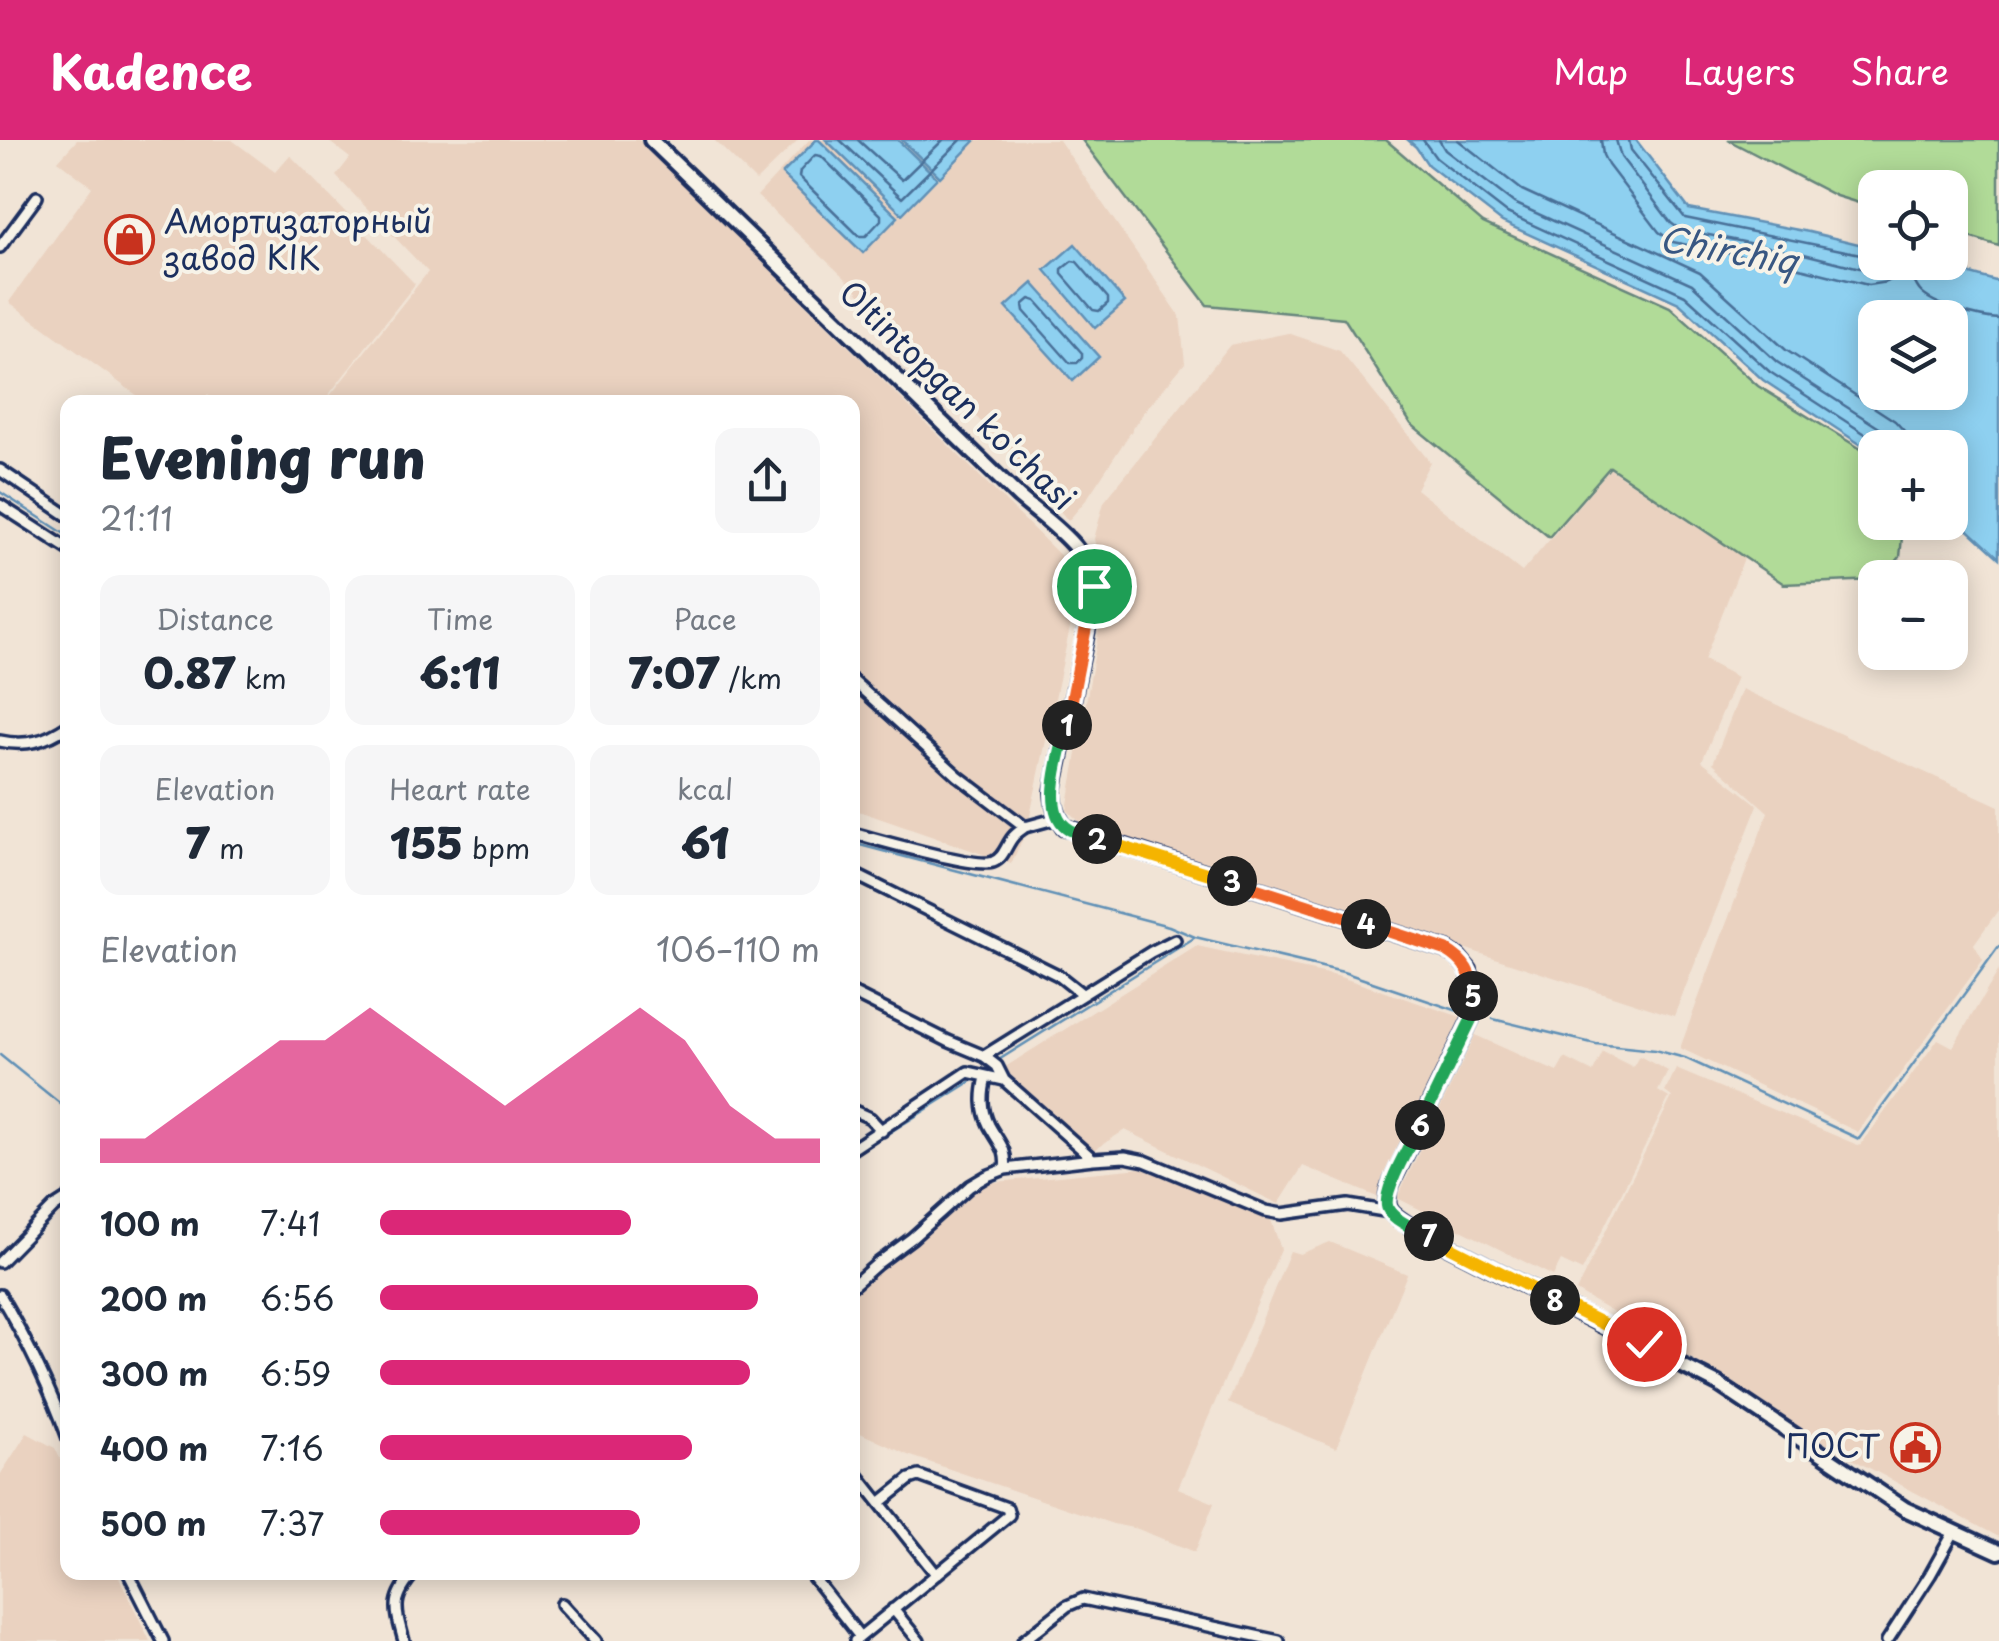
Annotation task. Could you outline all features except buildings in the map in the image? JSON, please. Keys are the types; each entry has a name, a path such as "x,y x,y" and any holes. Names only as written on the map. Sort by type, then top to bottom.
{"street":[{"name":"Oltintopgan ko'chasi","path":"652,140 1085,558 1094,596 1054,792 1058,818"},
{"path":"0,248 36,197"},
{"path":"0,470 60,511"},
{"path":"0,505 60,545"},
{"path":"860,687 958,776 1025,827"},
{"path":"0,741 28,744 60,732"},
{"path":"860,835 984,863 996,861 1014,835 1025,827 1058,818 1071,830 1458,957 1469,970 1473,988 1471,1020 1389,1188 1386,1204 1390,1212"},
{"path":"860,876 1058,975 1082,994"},
{"path":"860,1144 968,1072 980,1054 1175,940"},
{"path":"860,998 980,1054 1093,1159"},
{"path":"968,1072 1004,1080"},
{"path":"986,1078 984,1114 1005,1150 1005,1170"},
{"path":"860,1114 882,1131"},
{"path":"860,1279 970,1186 1005,1170 1125,1157 1266,1211 1282,1214 1348,1205 1390,1212 1413,1228 1718,1384 1905,1509 1999,1552"},
{"path":"0,1262 60,1203"},
{"path":"0,1295 60,1402"},
{"path":"814,1580 857,1639 1009,1515 1007,1508 919,1476 880,1503"},
{"path":"860,1478 936,1574"},
{"path":"1887,1641 1954,1532"},
{"path":"132,1580 162,1641"},
{"path":"404,1641 396,1599 409,1580"},
{"path":"1024,1641 1067,1606 1084,1598 1279,1641"},
{"path":"562,1604 596,1641"},
{"path":"893,1609 919,1641"}],"shaded area":[{"path":"77,140 232,140 275,172 290,155 415,284 328,395 136,395 9,302 92,187 58,161"},
{"path":"327,140 639,140 1081,576 1027,830 1011,864 860,811 860,395 331,395 428,272 336,176 350,158"},
{"path":"714,140 798,140 756,181"},
{"path":"809,140 1059,140 1180,316 1185,363 1144,412 1068,521 1035,479 847,280 757,196"},
{"path":"1288,333 1340,351 1430,462 1416,489 1522,572 1610,469 1744,558 1704,660 1737,677 1702,761 1758,805 1674,1016 1083,825 1067,810 1106,589 1094,539 1104,502 1230,345"},
{"path":"1742,689 1999,806 1999,909 1974,944 1983,960 1858,1132 1680,1048 1768,812 1713,763"},
{"path":"1197,946 1337,976 1464,1018 1377,1197 1303,1166 1279,1204 1125,1130 1094,1150 1002,1069"},
{"path":"1999,970 1999,1537 1841,1453 1576,1291 1672,1097 1665,1092 1676,1069 1860,1146 1938,1039 1953,1047"},
{"path":"1475,1035 1557,1072 1565,1058 1593,1072 1603,1052 1633,1067 1639,1056 1668,1071 1658,1091 1669,1098 1582,1271 1561,1261 1553,1276 1397,1198"},
{"path":"1141,1168 1271,1220 1281,1249 1178,1488 1214,1503 1195,1552 1138,1529 908,1455 860,1433 860,1285 986,1183"},
{"path":"1330,1242 1407,1274 1336,1448 1228,1403 1290,1251 1300,1254"},
{"path":"27,1433 55,1448 60,1458 60,1580 120,1580 150,1641 0,1641 0,1475"}],"green space":[{"path":"1082,140 1386,140 1483,223 1670,307 1758,386 1858,447 1858,540 1902,540 1900,557 1858,560 1858,581 1784,584 1610,467 1549,537 1411,424 1344,318 1207,305"},
{"path":"1728,140 1999,140 1999,246 1968,237 1968,170 1858,170 1858,203 1836,196"}],"water":[{"path":"816,140 898,217 863,253 782,174"},
{"path":"826,140 898,140 937,178 902,214"},
{"path":"902,140 974,140 975,141 940,177"},
{"name":"Chirchiq","path":"1408,140 1636,140 1689,209 1858,244 1858,280 1968,280 1968,273 1999,282 1999,558 1968,530 1968,430 1858,430 1858,443 1763,380 1679,303 1502,222 1428,165"},
{"path":"1075,244 1125,302 1095,328 1045,270"},
{"path":"1033,283 1099,357 1073,381 1006,307"}],"waterway":[{"path":"0,492 60,531"},
{"path":"860,845 1169,926 1195,937 1343,972 1461,1012"},
{"path":"997,1061 1194,938"},
{"path":"1493,1019 1596,1044 1655,1050 1685,1058 1859,1139 1999,946"},
{"path":"0,1055 60,1104"},
{"path":"860,1151 972,1081"}],"place":[{"name":"Амортизаторный завод KIK","path":"129,240"},
{"name":"ПОСТ","path":"1915,1447"}],"route":[{"path":"1094,586 1054,792 1058,818 1071,830 1458,957 1469,970 1473,988 1471,1020 1389,1188 1386,1204 1390,1212 1413,1228 1644,1344"}]}
